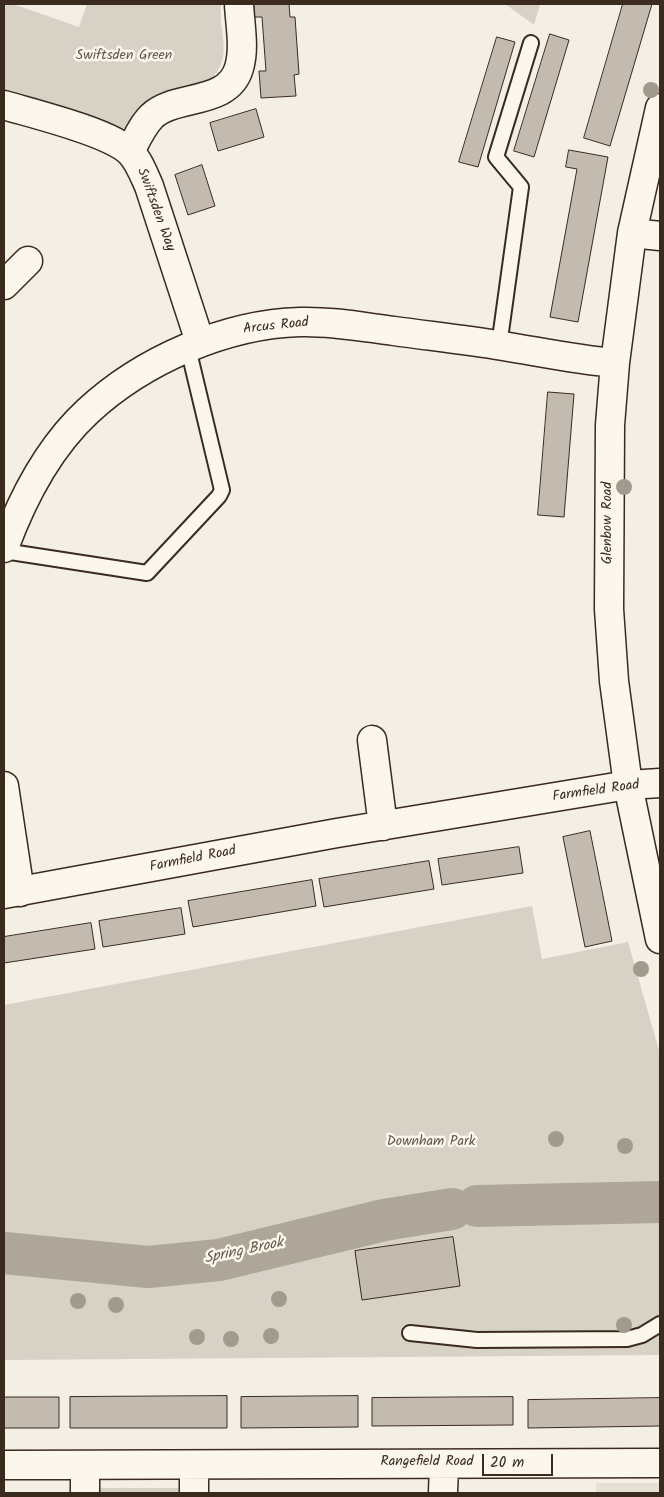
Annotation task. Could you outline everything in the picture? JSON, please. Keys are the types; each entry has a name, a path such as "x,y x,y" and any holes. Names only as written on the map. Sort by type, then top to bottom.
{"street":[{"path":"130,152 139,133 152,116 169,107 208,96 228,85 239,70 242,48 239,4"},
{"name":"Swiftsden Way","path":"4,105 110,140 130,152 141,167 149,186 194,345"},
{"name":"Glenbow Road","path":"660,108 632,233 615,363 610,425 609,609 614,681 628,785 660,939"},
{"path":"632,233 660,236"},
{"path":"4,285 28,261"},
{"name":"Arcus Road","path":"4,550 35,481 60,444 88,411 122,385 163,360 194,345 252,327 300,322 346,324 615,363"},
{"path":"372,740 383,826"},
{"name":"Farmfield Road","path":"12,893 383,826 628,785 660,783"},
{"path":"4,786 12,893"},
{"name":"Rangefield Road","path":"4,1465 86,1466 140,1463 194,1465 660,1463"},
{"path":"444,1464 444,1493"},
{"path":"194,1465 194,1493"},
{"path":"85,1493 86,1466"}],"lane":[{"path":"499,346 521,187 496,157 531,43"},
{"path":"4,550 147,573 219,496 222,490 194,345"},
{"path":"410,1333 477,1340 627,1339 642,1335 660,1324"}],"shaded area":[{"path":"596,1483 660,1483 660,1493 596,1493"}],"green space":[{"name":"Swiftsden Green","path":"4,4 13,4 79,27 87,4 221,4 223,57 214,76 204,85 130,127 115,130 4,94"},
{"path":"505,4 540,4 534,25"},
{"name":"Downham Park","path":"532,906 542,959 628,942 660,1054 660,1355 4,1360 4,1005"},
{"path":"93,1488 184,1488 184,1493 93,1493"}],"building":[{"path":"254,4 289,4 290,17 295,17 299,74 294,75 296,96 261,98 259,71 266,71 262,17 255,17"},
{"path":"623,4 652,4 610,146 584,138"},
{"path":"550,34 569,40 534,157 514,151"},
{"path":"497,37 515,42 478,167 459,162"},
{"path":"256,109 264,137 218,151 210,123"},
{"path":"569,150 608,157 578,322 550,317 577,169 566,167"},
{"path":"202,165 215,206 188,215 175,175"},
{"path":"548,392 574,394 564,517 538,515"},
{"path":"590,831 612,941 585,947 563,837"},
{"path":"519,847 523,873 442,885 438,859"},
{"path":"429,861 434,889 324,907 319,879"},
{"path":"312,880 316,906 193,927 188,901"},
{"path":"181,908 185,934 103,947 99,921"},
{"path":"91,923 95,949 4,963 4,937"},
{"path":"453,1237 460,1286 362,1300 355,1251"},
{"path":"227,1396 227,1428 70,1428 70,1397"},
{"path":"358,1396 358,1427 241,1428 241,1397"},
{"path":"4,1397 59,1397 59,1428 4,1428"},
{"path":"513,1397 513,1425 372,1426 372,1398"},
{"path":"660,1398 660,1426 528,1428 528,1400"}],"waterway":[{"name":"Spring Brook","path":"477,1206 660,1202"},
{"name":"Spring Brook","path":"4,1253 148,1267 219,1260 384,1220 452,1209"}]}
